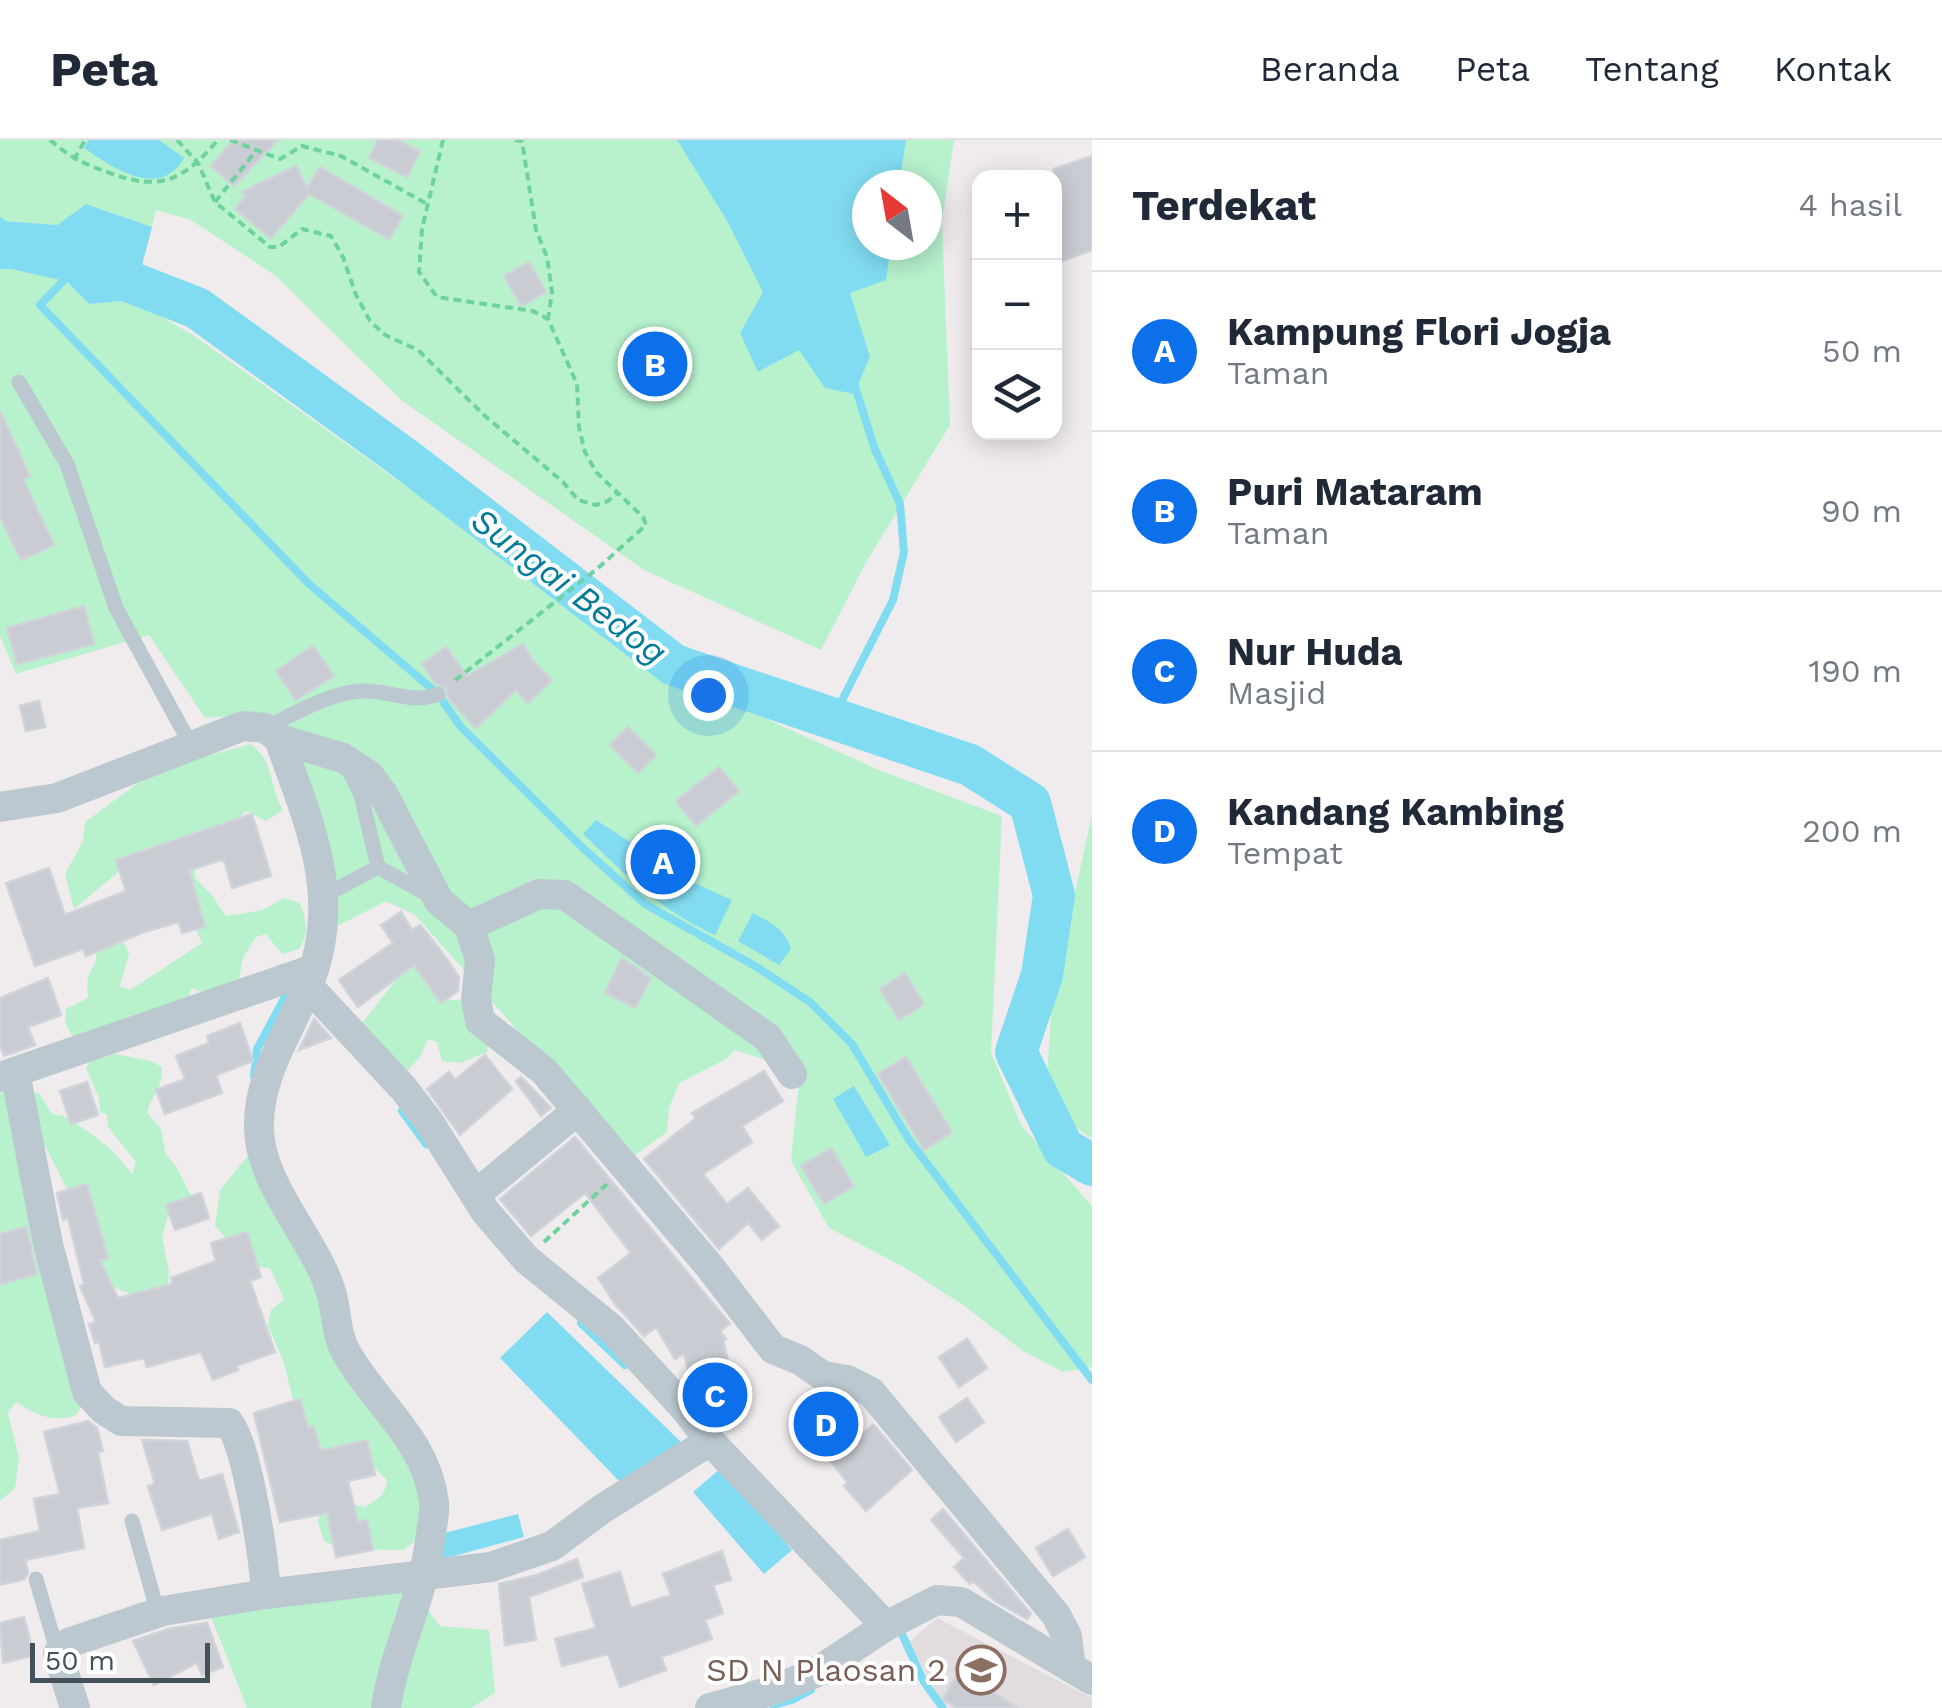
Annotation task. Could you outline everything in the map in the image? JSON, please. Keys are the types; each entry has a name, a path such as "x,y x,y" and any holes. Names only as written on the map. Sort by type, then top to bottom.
{"street":[{"path":"0,807 57,798 243,726 343,758 369,775 383,794 439,901 469,926 480,960 476,999 480,1021 544,1072 578,1110 710,1267 773,1349 800,1360 823,1376 847,1380 871,1392 1056,1615 1081,1674"},
{"path":"272,733 314,836 324,896 324,935 311,978 264,1080 258,1129 263,1159 316,1254 332,1298 344,1350 417,1448 428,1468 435,1507 425,1574 410,1629 390,1677 386,1708"},
{"path":"469,926 540,894 566,895 768,1038 792,1074"},
{"path":"266,1594 262,1550 236,1432 229,1423 121,1420 104,1410 88,1392 7,1074 311,978"},
{"path":"311,978 404,1089 475,1196 526,1259 612,1329 710,1441 886,1626"},
{"path":"475,1196 578,1110"},
{"path":"75,1708 58,1654 81,1637 158,1613 266,1594 491,1567 552,1546 710,1441"},
{"path":"710,1708 768,1692 815,1673 886,1626 938,1600 961,1602 1081,1674"}],"lane":[{"path":"19,382 66,464 116,608 192,747"},
{"path":"272,733 316,703 361,691 407,698 438,694"},
{"path":"343,758 360,796 378,867 439,901"},
{"path":"324,896 378,867"},
{"path":"132,1520 158,1613"},
{"path":"36,1579 58,1654"}],"path":[{"path":"50,140 74,160 154,185 198,162 218,140"},
{"path":"74,160 85,140"},
{"path":"177,140 198,162 215,202 270,247 278,247 302,229 331,236 370,320 385,335 418,350 578,500 596,505 608,502 617,493"},
{"path":"230,140 280,159 302,143 341,156 427,204"},
{"path":"443,140 427,204 419,272 437,297 533,311 548,319"},
{"path":"438,694 597,569 646,525 643,516 596,472 585,452 579,428 577,384 548,319 552,292 547,257 536,230 522,140 515,140"},
{"path":"215,202 257,150"},
{"path":"526,1259 625,1167"}],"shaded area":[{"name":"SD N Plaosan 2","path":"937,1618 1092,1698 1092,1708 951,1708 941,1701 909,1642"}],"green space":[{"path":"0,140 954,140 942,222 950,425 868,559 821,650 644,570 401,400 276,276 191,220 156,210 152,227 86,204 57,225 6,221 0,217"},
{"path":"0,269 55,270 89,304 133,300 193,335 652,667 879,770 1002,816 991,1052 1021,1125 1092,1206 1092,1367 1063,1372 1023,1351 904,1267 829,1228 791,1161 800,1070 734,1050 728,1058 679,1083 669,1108 667,1132 631,1158 415,915 386,901 330,930 283,730 245,715 205,718 149,635 16,674 0,636"},
{"path":"251,744 268,766 283,810 266,821 246,811 237,820 230,865 195,855 195,878 226,916 263,910 284,898 300,903 306,926 299,949 282,954 266,934 256,937 243,958 239,980 211,996 192,988 184,1008 153,1018 135,1014 74,1040 65,1022 66,1009 88,998 95,946 122,939 129,953 120,986 130,990 202,943 169,869 146,849 74,909 65,874 83,841 85,822 138,783 195,759"},
{"path":"1092,814 1092,1139 1070,1123 1047,1078 1052,1000"},
{"path":"406,967 419,967 443,999 468,1001 489,1036 487,1052 460,1063 442,1061 437,1042 428,1039 420,1057 407,1071 359,1027"},
{"path":"115,1054 162,1067 147,1113 161,1129 166,1155 191,1196 184,1208 168,1216 162,1237 169,1271 167,1304 142,1306 131,1294 84,1276 74,1203 36,1128 34,1093 39,1093 52,1114 64,1116 89,1132 113,1151 132,1174 136,1162 108,1127 107,1114 100,1113 99,1098 86,1068 90,1061"},
{"path":"4,1092 80,1383 81,1407 75,1416 51,1418 16,1402 8,1413 19,1458 15,1488 0,1501 0,1094"},
{"path":"250,1153 426,1495 419,1538 403,1550 339,1549 324,1541 319,1510 353,1504 364,1507 380,1496 387,1480 369,1463 316,1458 299,1423 283,1360 268,1326 271,1310 284,1299 270,1268 252,1266 215,1226 220,1190"},
{"path":"409,1585 440,1626 489,1630 495,1693 471,1708 247,1708 211,1617"}],"water":[{"path":"89,140 159,140 184,158 174,171 149,179 108,164 84,148"},
{"path":"677,140 906,140 901,170 852,170 852,260 889,260 886,280 850,293 870,357 854,394 825,388 799,350 758,372 740,333 763,292 726,219"},
{"path":"86,204 152,227 133,300 89,304 55,270 0,269 0,217 6,221 57,225"},
{"path":"596,820 692,882 732,900 715,935 660,903 583,834"},
{"path":"753,913 776,927 789,942 791,949 779,965 738,941"},
{"path":"854,1086 890,1145 866,1157 833,1099"},
{"path":"547,1312 681,1442 620,1482 500,1358"},
{"path":"721,1468 792,1550 764,1574 693,1492"},
{"path":"518,1514 524,1537 443,1559 437,1535"}],"building":[{"path":"234,140 278,140 234,186 211,166"},
{"path":"378,140 397,140 420,151 407,177 369,158"},
{"path":"1092,156 1092,250 1062,261 1062,170 1054,169"},
{"path":"296,166 307,188 320,167 403,216 389,239 309,194 271,238 235,209 246,196 242,192"},
{"path":"529,262 546,292 521,306 504,276"},
{"path":"0,411 30,476 23,479 54,545 21,560 0,517"},
{"path":"84,606 94,644 17,664 7,628"},
{"path":"523,644 552,680 528,703 516,690 476,728 448,698 446,687 435,683 422,664 446,647 467,676"},
{"path":"313,646 334,676 296,700 276,671"},
{"path":"39,701 45,727 26,731 20,706"},
{"path":"628,727 656,755 638,773 610,745"},
{"path":"719,767 739,791 696,826 676,801"},
{"path":"252,814 271,876 232,888 224,859 189,870 205,927 182,933 179,922 86,956 83,949 35,966 6,883 49,868 65,915 126,891 116,860"},
{"path":"401,912 412,930 420,925 441,951 459,977 458,991 441,1003 414,965 358,1007 339,980 393,943 381,925"},
{"path":"622,958 651,978 635,1008 605,993"},
{"path":"905,973 924,1004 899,1020 880,989"},
{"path":"48,978 61,1015 28,1027 35,1045 4,1056 0,1044 0,998"},
{"path":"314,1019 331,1038 299,1050 300,1048"},
{"path":"240,1023 253,1061 216,1075 222,1093 165,1114 156,1090 185,1079 176,1056 209,1043 207,1036"},
{"path":"485,1055 512,1089 460,1135 427,1089 449,1072 455,1080"},
{"path":"906,1057 952,1132 924,1150 878,1074"},
{"path":"764,1071 783,1101 742,1126 752,1142 703,1174 727,1204 748,1188 779,1226 762,1240 748,1223 719,1249 644,1159 696,1118 692,1113"},
{"path":"521,1077 551,1108 541,1116 516,1081"},
{"path":"87,1082 98,1115 71,1124 60,1091"},
{"path":"575,1137 730,1324 720,1331 726,1339 723,1341 740,1408 714,1415 693,1390 684,1354 675,1359 656,1327 644,1336 615,1304 598,1278 631,1253 585,1193 531,1236 500,1199"},
{"path":"831,1148 854,1186 824,1204 801,1166"},
{"path":"87,1184 108,1258 100,1260 118,1298 173,1284 171,1278 216,1261 211,1243 247,1232 261,1277 250,1281 275,1352 236,1366 238,1370 213,1380 201,1352 147,1367 144,1358 105,1367 99,1342 95,1343 89,1324 96,1322 80,1286 84,1284 68,1218 63,1220 57,1193"},
{"path":"201,1193 209,1218 175,1230 166,1205"},
{"path":"26,1227 37,1274 0,1284 0,1234"},
{"path":"967,1339 987,1368 959,1387 939,1357"},
{"path":"967,1398 984,1422 956,1442 939,1417"},
{"path":"300,1399 308,1428 314,1426 321,1451 367,1440 375,1475 348,1481 358,1522 367,1520 373,1550 336,1557 327,1513 280,1522 254,1413"},
{"path":"834,1400 861,1436 873,1424 912,1470 866,1511 800,1424"},
{"path":"88,1421 97,1428 103,1451 98,1452 108,1503 77,1508 84,1548 25,1560 25,1579 0,1585 0,1540 40,1531 34,1499 60,1494 44,1432"},
{"path":"142,1440 187,1441 199,1481 222,1474 239,1532 219,1539 212,1514 162,1530 148,1486 155,1484"},
{"path":"943,1509 1031,1614 1027,1619 995,1601 973,1581 970,1584 954,1567 964,1558 931,1520"},
{"path":"1068,1529 1085,1557 1053,1576 1036,1548"},
{"path":"722,1551 731,1580 713,1585 723,1613 705,1620 712,1639 661,1657 666,1670 620,1687 608,1654 562,1666 555,1639 596,1628 582,1584 620,1572 631,1608 671,1595 663,1574"},
{"path":"577,1559 583,1577 529,1597 536,1640 505,1645 499,1584 537,1575"},
{"path":"24,1617 34,1655 3,1663 0,1623"},
{"path":"207,1623 223,1667 202,1675 197,1663 154,1685 133,1641 168,1629"},
{"path":"959,1672 1018,1708 957,1708 943,1699"}],"waterway":[{"name":"Sungai Bedog","path":"0,245 81,263 197,308 404,458 674,665 970,765 1030,803 1054,895 1042,975 1016,1052 1063,1148 1092,1165"},
{"path":"70,274 40,305 309,584 438,694 460,726 645,904 810,1002 852,1044 909,1140 1092,1380"},
{"path":"833,718 893,600 904,552 900,504 874,447 854,383"},
{"path":"254,1076 257,1049 285,997"},
{"path":"402,1111 426,1144"},
{"path":"581,1323 625,1365"},
{"path":"901,1632 924,1682 943,1708"},
{"path":"828,1681 844,1673 852,1663"},
{"path":"773,1705 811,1690"}],"place":[{"name":"Puri Mataram","path":"655,364"},
{"name":"Kampung Flori Jogja","path":"663,862"},
{"name":"Nur Huda","path":"715,1395"},
{"name":"Kandang Kambing","path":"826,1424"},
{"name":"SD N Plaosan 2","path":"981,1670"}]}
